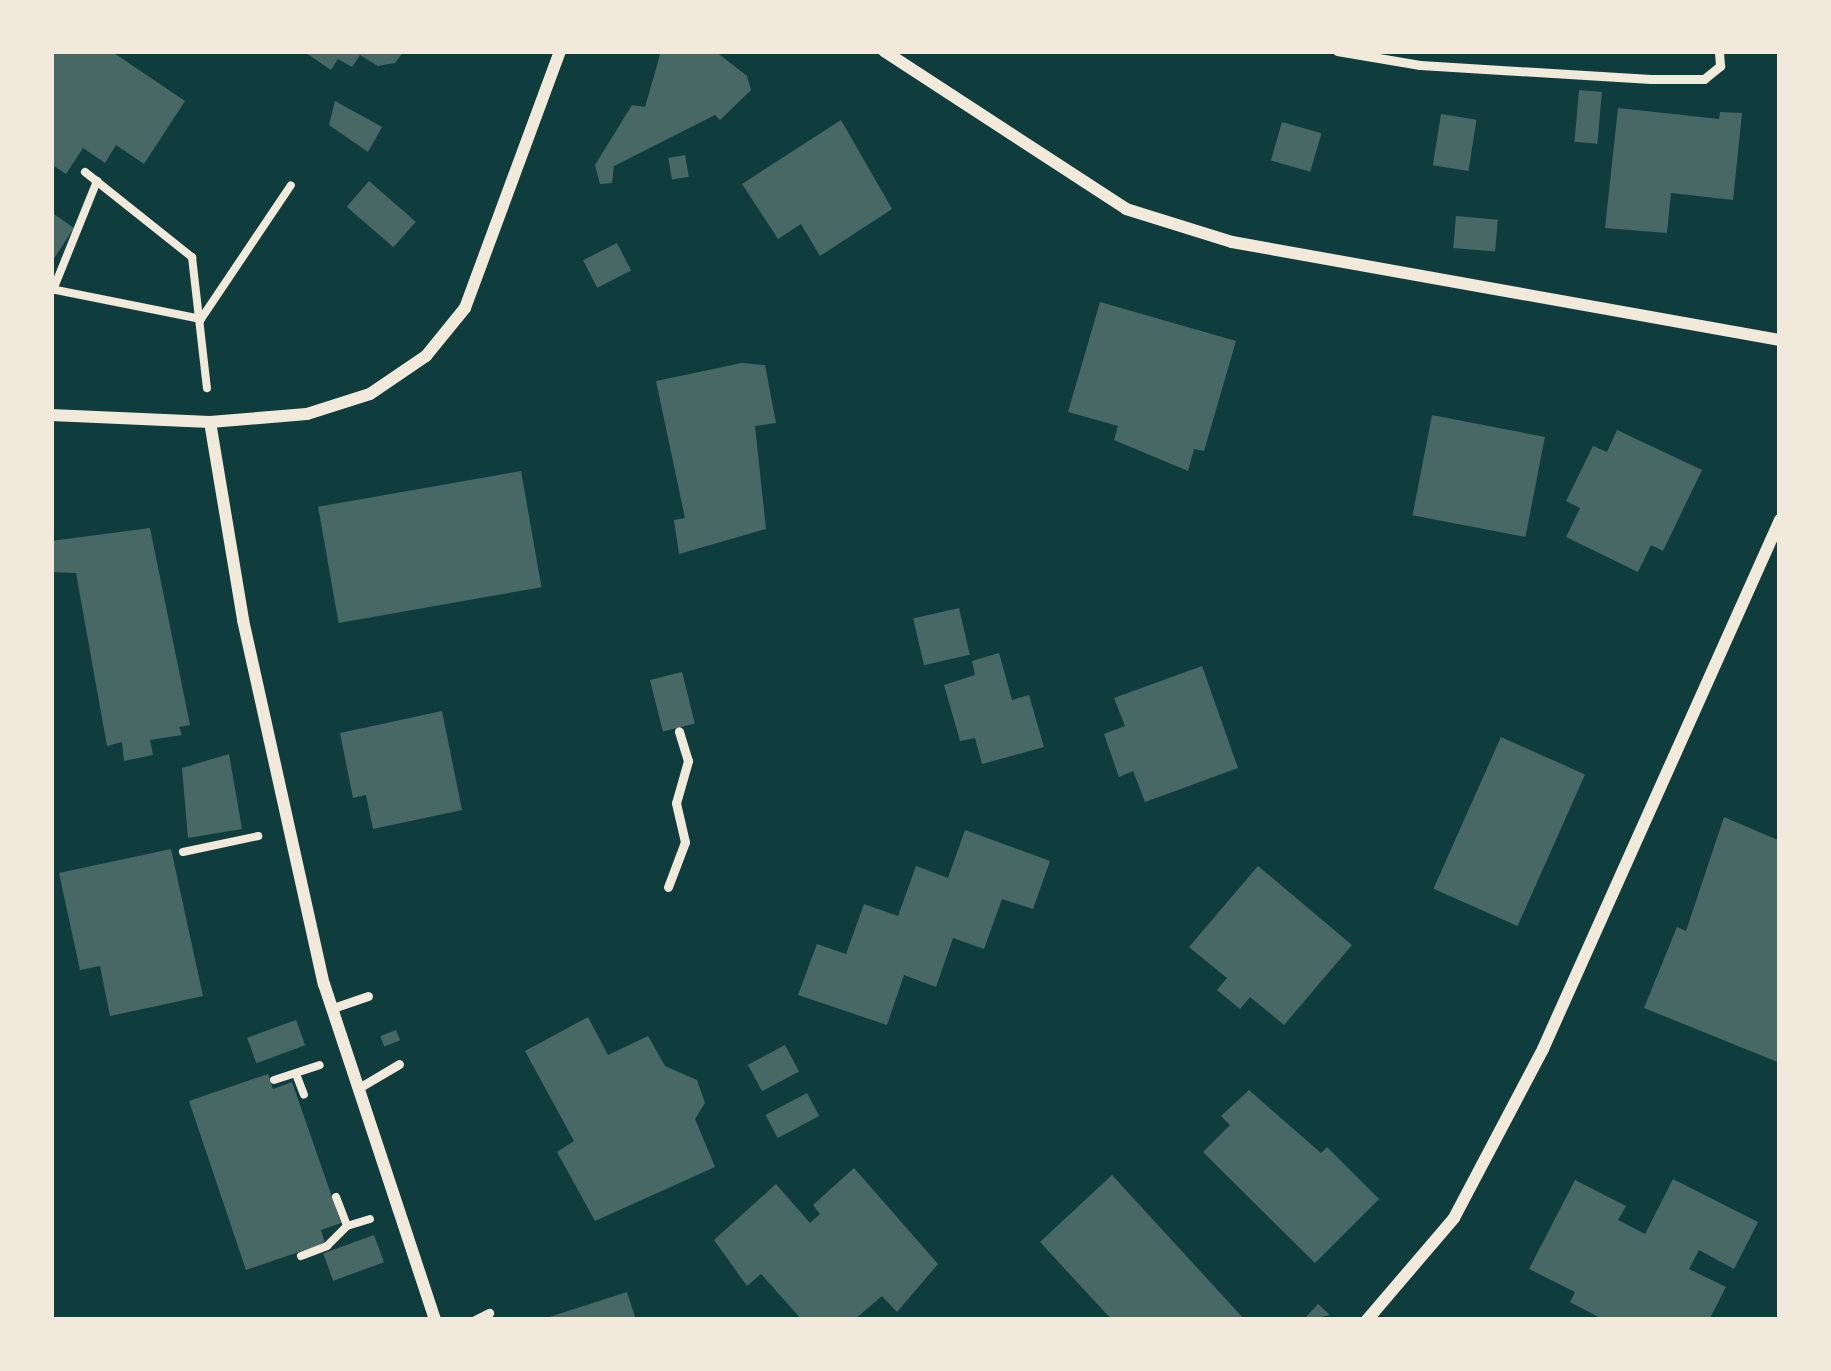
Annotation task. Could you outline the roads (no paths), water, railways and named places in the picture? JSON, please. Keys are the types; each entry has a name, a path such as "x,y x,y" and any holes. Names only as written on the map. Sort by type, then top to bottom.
{"street":[{"path":"51,415 210,422 307,414 370,394 426,356 465,308 560,51"},
{"path":"884,51 1126,209 1232,242 1780,340"},
{"path":"210,422 289,830 333,1008 435,1320"},
{"path":"1366,1320 1454,1218 1521,1091 1780,520"}],"lane":[{"path":"1336,51 1420,65 1651,79 1704,79 1720,66 1719,51"},
{"path":"668,887 685,842 676,802 688,761 680,731"},
{"path":"333,1008 368,996"},
{"path":"362,1086 399,1064"},
{"path":"475,1320 489,1313"}]}
